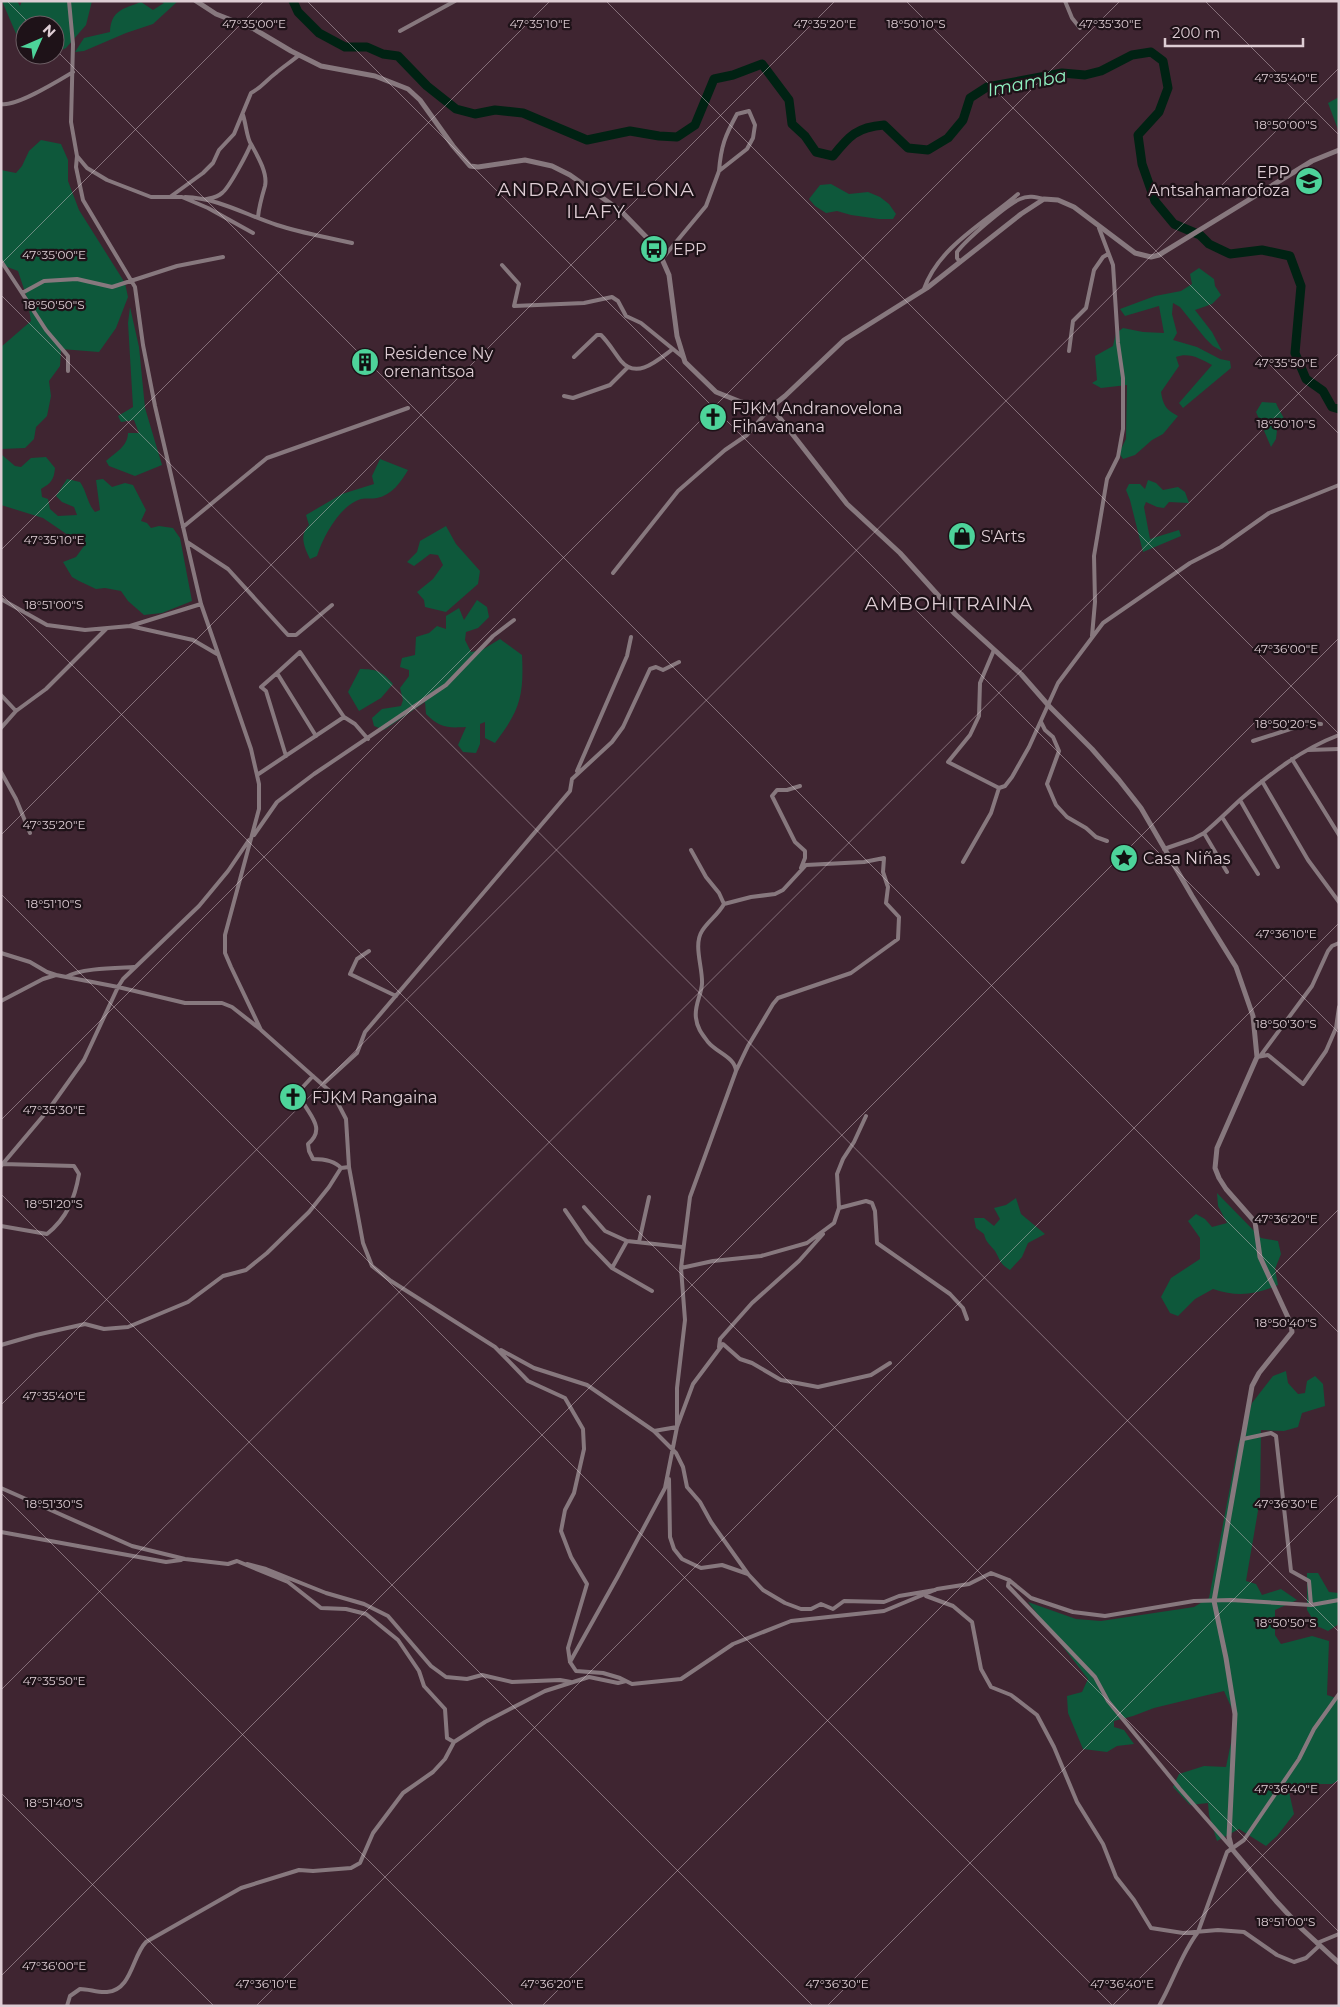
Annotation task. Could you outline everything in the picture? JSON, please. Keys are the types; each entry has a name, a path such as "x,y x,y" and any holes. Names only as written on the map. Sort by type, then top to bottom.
{"street":[{"path":"69,1 73,44 71,122 77,156 76,167 83,200 135,287 150,382 201,604 251,749 259,784 259,809 225,935 225,953 262,1030"},
{"path":"196,1 216,14 254,29 321,66 375,76 408,89 420,100 470,166 478,167 525,160 552,166 570,175 621,211 654,245 662,259 668,275 677,336 685,362 716,392 741,402 770,408 847,504 900,553 955,614 1020,674 1119,780 1140,808 1236,967 1253,1016 1259,1056"},
{"path":"400,31 455,1"},
{"path":"1065,1 1072,18 1080,28"},
{"path":"170,197 203,173 213,162 219,150 234,134 251,93 263,86 299,55"},
{"path":"1,104 7,105 35,94 73,72"},
{"path":"662,259 706,206 719,171 720,150 728,132 737,114 749,111 755,125 753,138 747,149 719,171"},
{"path":"243,115 248,128 247,139 259,159 264,176 265,185 262,191 258,217"},
{"path":"205,200 217,196 228,188 229,182 246,156 251,144"},
{"path":"960,262 957,258 957,252 966,241 1010,205 1021,198 1034,196 1058,200 1074,207 1127,249 1141,256 1152,257 1159,255 1312,161 1339,150"},
{"path":"77,156 87,168 107,180 151,196 205,200 277,225 352,243"},
{"path":"924,289 932,273 953,246 1018,194"},
{"path":"182,197 208,208 253,233"},
{"path":"613,573 678,490 725,450 747,435 770,408 844,340 924,289 1021,214 1044,199"},
{"path":"1092,637 1095,602 1094,556 1107,479 1118,457 1122,429 1123,378 1118,343 1113,265 1100,228"},
{"path":"1069,351 1073,321 1086,308 1094,270 1103,257 1108,254"},
{"path":"22,293 44,281 77,279 112,287 177,266 222,257"},
{"path":"1,261 46,330 68,356 68,371"},
{"path":"502,265 520,284 514,306 584,302 612,297 618,301 626,316 641,323 684,358"},
{"path":"574,357 596,335 601,335 621,362 635,369 653,365 673,349"},
{"path":"564,396 573,398 610,385 628,367"},
{"path":"183,526 267,458 408,408"},
{"path":"994,650 980,683 979,716 970,735 948,762 999,788 1005,786 1012,777 1049,706 1058,683 1103,623 1190,563 1221,547 1269,514 1339,485"},
{"path":"187,542 228,569 288,635 296,635 332,605"},
{"path":"1,599 47,625 85,630 130,626 201,604"},
{"path":"2,1165 49,1109 84,1060 118,987 134,967 153,952 199,906 228,871 277,802 314,774 446,685 493,636 514,620"},
{"path":"130,626 193,640 217,654"},
{"path":"1,728 16,711 46,689 106,629"},
{"path":"577,773 627,656 631,637"},
{"path":"286,756 266,691 261,687 300,652 344,717 355,724 368,739"},
{"path":"322,1084 357,1053 365,1032 570,791 572,779 577,773 612,742 623,727 650,669 656,667 663,670 679,662"},
{"path":"277,673 316,736"},
{"path":"1,695 16,711"},
{"path":"257,775 344,717"},
{"path":"1041,722 1058,746 1059,751 1054,760 1047,784 1056,805 1067,817 1086,828 1096,837 1107,841"},
{"path":"1253,741 1308,723 1321,724"},
{"path":"1164,849 1194,839 1262,781 1292,759 1306,750 1339,736"},
{"path":"1306,750 1339,749"},
{"path":"1292,759 1339,834"},
{"path":"1,772 16,799 30,833"},
{"path":"1262,781 1308,860 1339,902"},
{"path":"800,786 787,790 778,790 772,796 795,842 805,851 805,858 800,870"},
{"path":"963,862 991,813 999,788"},
{"path":"1240,800 1278,867"},
{"path":"1222,817 1258,874"},
{"path":"1333,825 1339,828"},
{"path":"1204,832 1227,872"},
{"path":"692,850 706,878 719,893 724,904"},
{"path":"677,1427 677,1388 685,1320 681,1268 682,1247 690,1197 736,1071 772,1004 778,998 850,973 898,939 899,918 886,903 885,896 888,886 883,872 884,858 864,862 806,865 783,890 776,894 751,897 724,904 718,914 702,930 699,940 702,985 695,1015 698,1028 716,1052 732,1060 736,1065 736,1071"},
{"path":"1232,1849 1229,1837 1235,1714 1214,1601 1252,1386 1259,1373 1292,1332 1291,1324 1260,1257 1255,1222 1218,1178 1214,1168 1216,1148 1259,1056 1312,986 1328,951 1332,946 1339,943"},
{"path":"369,951 357,959 350,974 396,996"},
{"path":"1,953 30,962 56,975 185,1003 222,1003 232,1007 262,1030 333,1094 346,1120 349,1167 363,1244 372,1266 391,1281 495,1347 534,1368 587,1385 654,1431 672,1449 683,1467 687,1488 700,1502 711,1522 748,1574 763,1590 801,1609 821,1604 833,1609 844,1601 884,1602 899,1596 969,1584 991,1573 1009,1580 1031,1598 1073,1612 1106,1616 1194,1601 1231,1600 1311,1606 1339,1600"},
{"path":"66,977 71,974 84,972 134,967"},
{"path":"1,1001 43,979 56,975"},
{"path":"1259,1056 1268,1055 1303,1084 1326,1051 1336,1028 1339,1007"},
{"path":"313,1076 300,1090 304,1103 311,1111 317,1125 313,1140 308,1144 308,1151 313,1159 324,1159 337,1164 341,1168"},
{"path":"681,1268 714,1261 761,1256 807,1243 834,1223 839,1208 837,1174 866,1116"},
{"path":"1,1226 47,1234 58,1225 68,1210 76,1194 79,1174 74,1166 2,1165"},
{"path":"341,1168 349,1167"},
{"path":"1,1345 85,1324 104,1329 128,1327 188,1302 223,1276 246,1270 267,1253 309,1212 341,1168"},
{"path":"639,1242 649,1197"},
{"path":"839,1208 866,1202 872,1203 875,1210 877,1244 950,1294 963,1308 968,1319"},
{"path":"584,1207 605,1231 626,1241 682,1247"},
{"path":"564,1210 587,1242 612,1268 652,1292"},
{"path":"719,1347 720,1339 752,1303 799,1261 829,1227"},
{"path":"612,1268 626,1241"},
{"path":"570,1662 665,1488 677,1427 693,1384 719,1347 723,1344 727,1346 740,1359 752,1363 780,1380 818,1387 870,1375 890,1363"},
{"path":"495,1347 528,1381 564,1398 583,1429 584,1449 574,1493 565,1510 561,1531 570,1557 587,1584 568,1648 570,1662 576,1671 603,1672 632,1684 681,1679 733,1644 791,1621 884,1611 926,1596 937,1590"},
{"path":"654,1431 677,1427"},
{"path":"1244,1439 1271,1433 1276,1436 1291,1571 1309,1581 1311,1606"},
{"path":"669,1467 670,1537 674,1549 682,1559 701,1568 722,1565 748,1574"},
{"path":"1,1488 132,1546 185,1559 228,1564 237,1562 266,1569 326,1593 364,1604 388,1616 431,1666 446,1677 466,1679 482,1675 512,1682 560,1680 572,1682"},
{"path":"1,1532 166,1562 185,1559"},
{"path":"237,1562 288,1582 321,1608 346,1609 366,1614 388,1630 398,1640 419,1671 424,1686 444,1709 447,1738 454,1742"},
{"path":"1009,1580 1008,1586 1095,1677 1108,1701 1180,1789 1289,1915 1339,1962"},
{"path":"926,1596 952,1606 972,1622 981,1669 991,1687 1011,1695 1038,1715 1054,1747 1077,1802 1103,1844 1116,1876 1134,1900 1151,1928 1183,1934 1218,1930 1246,1932 1278,1955 1294,1962 1306,1958 1319,1944 1339,1934"},
{"path":"66,2006 70,1996 80,1990 107,1992 118,1988 127,1980 140,1949 146,1942 241,1888 299,1870 313,1871 350,1868 360,1863 373,1833 403,1793 433,1772 445,1759 454,1742 485,1722 544,1691 589,1677 618,1683 626,1681"},
{"path":"1159,2006 1179,1969 1190,1942 1198,1932 1227,1852 1244,1840 1299,1759 1314,1729 1339,1694"}],"green space":[{"path":"2,1 17,1 20,6 22,1 92,1 86,25 65,48 65,15 15,15 15,31"},
{"path":"158,1 178,1 153,24 84,51 75,52 84,38 110,32 113,19 119,11 141,2 153,10 164,3"},
{"path":"1339,97 1339,132 1328,103"},
{"path":"41,140 61,144 68,160 68,181 79,210 125,283 128,297 116,328 99,352 61,349 60,366 49,381 51,396 47,416 36,427 34,439 25,448 1,449 1,347 31,321 27,298 18,271 1,263 1,170 16,173 22,166 29,151"},
{"path":"831,184 849,194 868,192 880,197 889,204 896,214 893,219 879,219 837,211 826,213 815,206 809,199 820,185"},
{"path":"1199,268 1214,279 1215,286 1221,295 1212,304 1195,310 1212,332 1222,351 1213,346 1180,307 1173,303 1172,314 1177,333 1173,340 1197,347 1220,359 1230,361 1231,368 1183,408 1179,403 1212,365 1186,355 1176,357 1179,366 1161,392 1166,407 1178,416 1163,434 1152,440 1135,455 1123,459 1119,453 1126,439 1127,385 1101,388 1092,383 1097,380 1095,356 1113,346 1116,333 1123,328 1143,332 1164,333 1159,306 1125,316 1120,309 1155,296 1181,291 1192,284 1190,274"},
{"path":"130,307 139,347 145,408 162,465 135,476 109,466 106,461 126,442 128,433 139,433 134,420 121,422 118,416 133,407 128,323"},
{"path":"1262,402 1276,403 1286,426 1277,430 1276,439 1271,447 1256,412"},
{"path":"1,454 15,466 21,467 31,458 46,457 55,468 51,481 41,489 42,497 48,499 50,509 58,516 77,515 74,507 62,502 56,496 67,479 80,482 95,512 100,510 96,480 103,479 112,487 125,483 133,485 146,510 141,521 147,523 151,528 159,526 173,528 180,538 192,601 162,613 144,615 128,601 121,591 105,588 96,589 72,577 63,562 76,557 84,546 43,518 1,505"},
{"path":"380,459 408,470 392,491 377,498 361,499 353,502 346,508 328,531 317,556 310,559 303,537 309,525 306,515 342,494 374,484 372,476"},
{"path":"1148,480 1156,483 1163,490 1178,487 1185,492 1189,503 1169,502 1164,508 1146,502 1144,507 1150,539 1179,530 1181,536 1143,552 1126,490 1129,484 1140,484 1145,489"},
{"path":"446,526 456,544 480,571 478,584 446,612 425,607 424,600 417,592 433,579 443,565 438,555 430,554 414,566 407,562 417,552 420,541"},
{"path":"477,600 487,607 489,617 478,628 466,632 465,640 471,652 482,650 500,639 522,655 522,681 519,702 510,721 495,743 485,738 485,722 480,724 480,744 476,753 463,752 458,745 466,727 449,727 435,722 426,714 425,702 384,730 374,726 372,718 382,709 401,706 403,700 400,688 409,676 409,670 400,667 402,658 415,655 416,637 429,633 437,626 446,629 446,616 459,608 464,620"},
{"path":"360,669 379,672 393,684 381,698 359,711 348,692"},
{"path":"1217,1193 1261,1238 1278,1241 1281,1254 1275,1269 1278,1285 1246,1294 1222,1292 1213,1289 1195,1299 1178,1316 1170,1313 1161,1297 1171,1278 1200,1259 1200,1238 1188,1221 1196,1214 1205,1219 1212,1227 1227,1223 1218,1206"},
{"path":"1016,1198 1021,1214 1045,1234 1028,1243 1022,1257 1010,1270 1002,1264 984,1234 976,1228 974,1218 984,1218 994,1226 1000,1219 994,1208 1006,1205"},
{"path":"1286,1371 1288,1383 1298,1394 1305,1393 1307,1381 1315,1376 1323,1384 1325,1406 1302,1413 1298,1427 1284,1431 1261,1430 1260,1499 1246,1581 1256,1584 1262,1595 1281,1589 1297,1600 1275,1610 1275,1635 1281,1644 1312,1636 1329,1641 1327,1695 1339,1699 1339,1780 1332,1784 1291,1784 1289,1792 1294,1814 1277,1836 1266,1846 1239,1829 1217,1841 1209,1815 1208,1803 1190,1805 1173,1787 1179,1774 1204,1766 1226,1767 1236,1718 1224,1691 1154,1708 1114,1721 1114,1727 1124,1730 1134,1744 1117,1746 1107,1752 1083,1749 1068,1713 1067,1696 1082,1692 1088,1679 1028,1602 1076,1619 1101,1621 1194,1607 1209,1598 1238,1445 1252,1403 1273,1376"},
{"path":"1307,1573 1318,1573 1329,1592 1339,1593 1339,1624 1328,1631 1317,1626 1307,1610"}],"waterway":[{"name":"Imamba","path":"293,1 298,12 319,33 345,47 367,47 383,54 398,56 427,86 456,109 475,114 495,110 523,113 587,140 630,131 677,137 695,125 714,79 733,75 762,64 789,100 792,124 805,136 816,152 833,156 849,138 860,130 884,125 908,148 928,150 948,138 963,120 970,98 987,87 1062,73 1085,75 1101,71 1132,55 1151,52 1163,61 1168,88 1159,112 1138,135 1142,164 1155,201 1174,224 1200,235 1209,244 1230,254 1262,250 1290,256 1301,286 1295,353 1306,379 1323,391 1332,407 1339,409"}],"place":[{"name":"EPP Antsahamarofoza","path":"1309,181"},
{"name":"EPP","path":"654,249"},
{"name":"Residence Ny orenantsoa","path":"365,362"},
{"name":"FJKM Andranovelona Fihavanana","path":"713,417"},
{"name":"S'Arts","path":"962,536"},
{"name":"Casa Niñas","path":"1124,858"},
{"name":"FJKM Rangaina","path":"293,1097"}],"district":[{"name":"ANDRANOVELONA ILAFY","path":"596,200"},
{"name":"AMBOHITRAINA","path":"949,603"}]}
